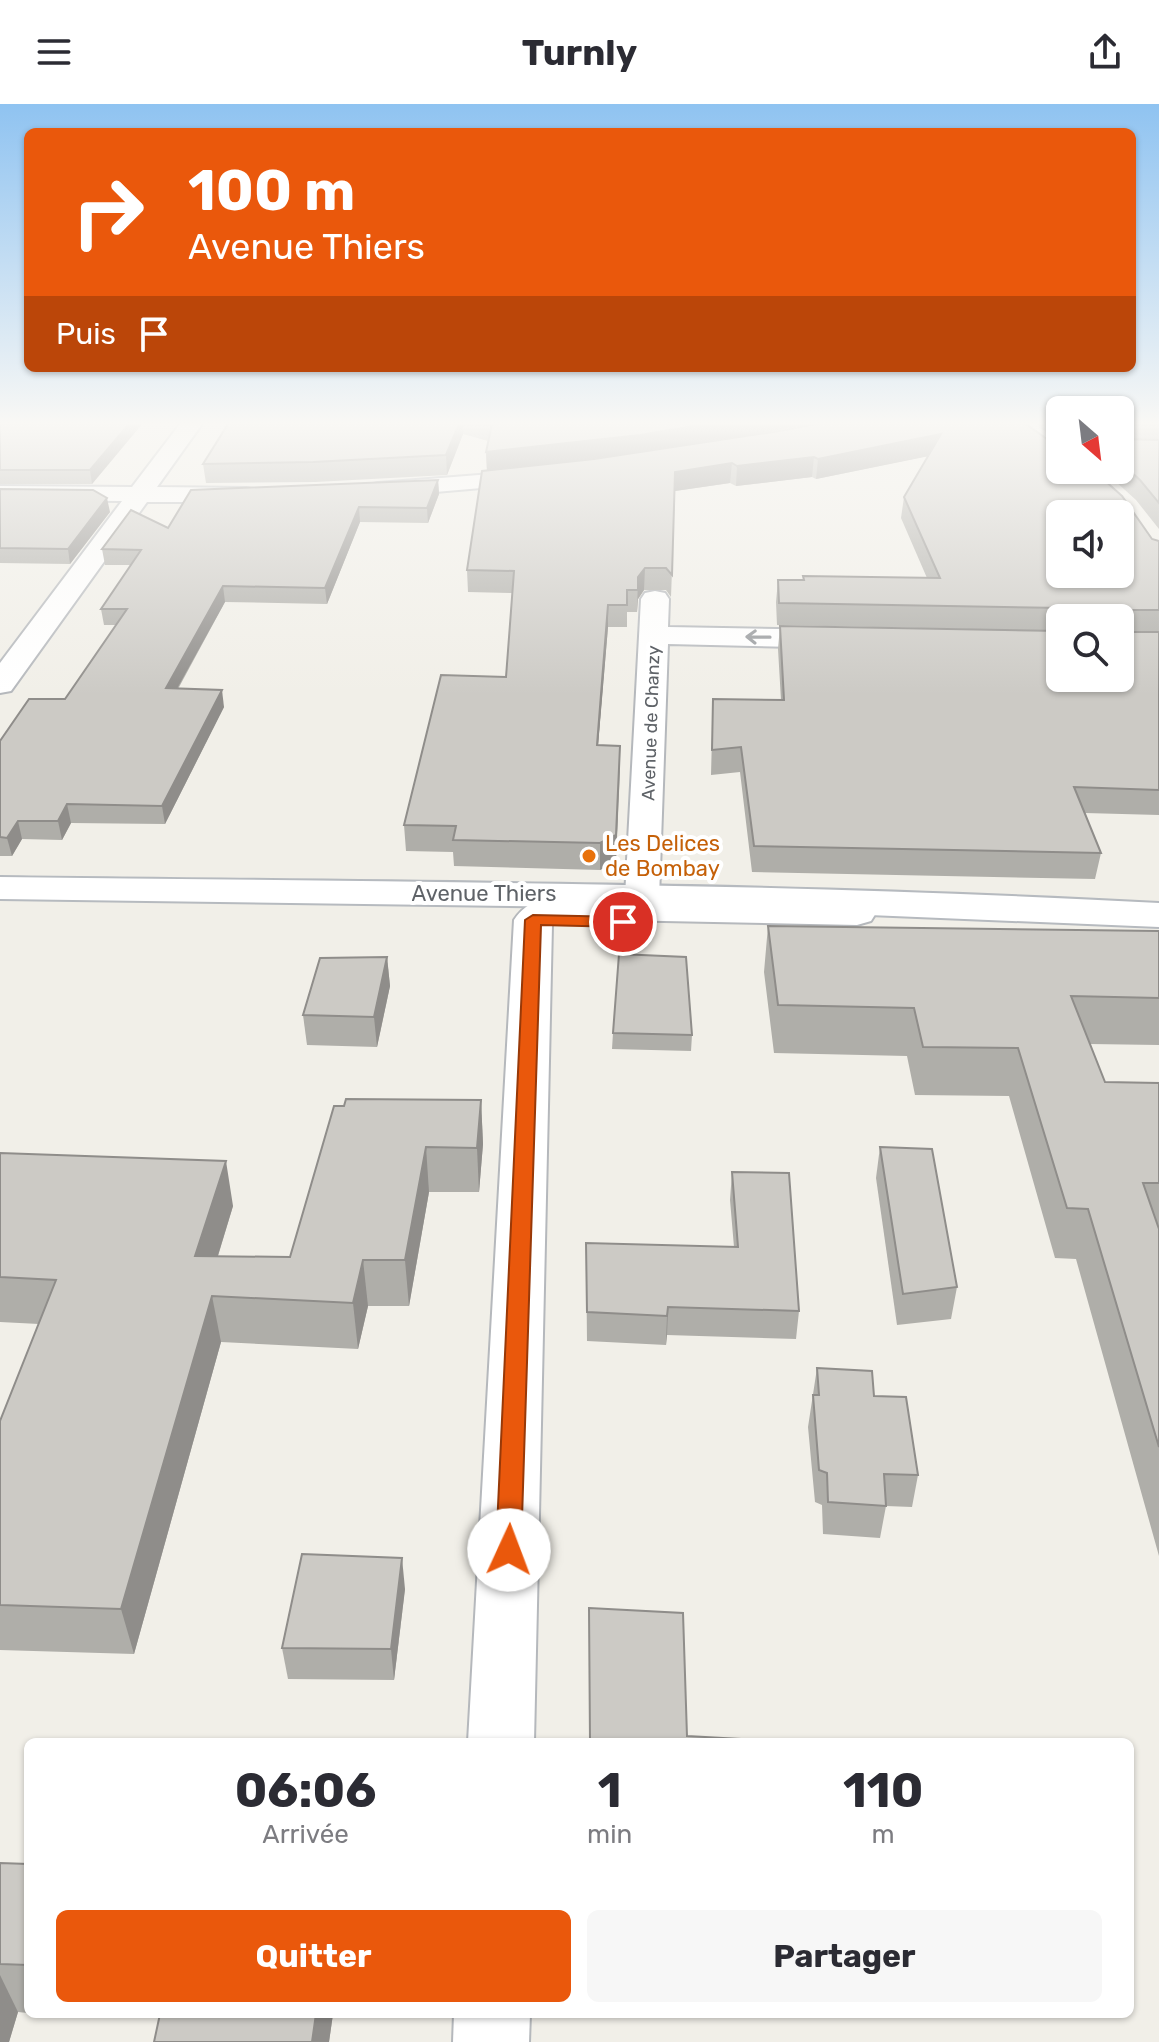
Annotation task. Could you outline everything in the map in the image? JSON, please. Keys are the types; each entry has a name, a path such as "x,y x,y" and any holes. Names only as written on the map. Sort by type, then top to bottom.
{"street":[{"path":"0,684 123,514"},
{"name":"Avenue de Chanzy","path":"642,894 655,599"},
{"path":"655,635 873,639"},
{"name":"Avenue Thiers","path":"0,888 642,894 927,901 1159,917"},
{"path":"501,1738 533,920 555,907 885,914 927,901"},
{"name":"Avenue Thiers","path":"0,905 533,920 982,928 1159,917"},
{"path":"491,2042 492,2018"}],"building":[{"path":"0,514 94,514 68,549 0,548"},
{"path":"128,514 140,514 168,528 176,514 356,514 325,588 223,586 166,688 222,690 162,806 67,804 58,821 18,821 7,838 0,837 0,741 29,699 65,699 127,609 101,609 141,550 102,549"},
{"path":"475,514 674,514 672,575 666,568 645,568 638,577 638,590 627,590 627,605 608,605 597,745 620,746 616,835 600,843 453,840 456,826 404,825 441,675 506,677 514,571 467,570"},
{"path":"912,514 1046,514 1046,588 1134,588 1134,514 1152,539 1159,541 1159,610 1134,610 1134,604 1046,604 1046,608 779,603 778,580 804,580 803,576 940,578"},
{"path":"780,626 1046,631 1046,692 1134,692 1134,632 1159,632 1159,790 1074,787 1101,853 754,846 741,747 712,750 713,699 784,700"},
{"path":"768,926 1159,931 1159,998 1071,996 1105,1082 1159,1083 1159,1183 1143,1183 1159,1229 1159,1447 1088,1209 1067,1208 1018,1048 923,1047 914,1008 778,1005"},
{"path":"619,954 686,957 692,1035 613,1033"},
{"path":"387,957 374,1017 303,1015 320,958"},
{"path":"346,1099 481,1100 477,1148 426,1147 405,1260 363,1260 353,1303 212,1296 121,1609 0,1605 0,1421 56,1280 0,1277 0,1153 226,1161 195,1256 290,1257 334,1106 344,1106"},
{"path":"880,1147 932,1149 957,1287 903,1294"},
{"path":"732,1172 789,1173 799,1311 668,1307 667,1316 587,1312 586,1243 738,1247"},
{"path":"817,1368 872,1371 874,1396 906,1397 918,1475 884,1474 886,1506 828,1502 827,1473 819,1470 813,1395 819,1395"},
{"path":"302,1554 402,1558 391,1649 282,1648"},
{"path":"589,1608 683,1613 687,1736 723,1738 590,1738"},
{"path":"0,1863 24,1864 24,1965 0,1964"},
{"path":"159,2018 315,2018 312,2042 154,2042"}],"place":[{"name":"Les Delices de Bombay","path":"589,856"}],"route":[{"path":"509,1550 533,920 623,922"}]}
